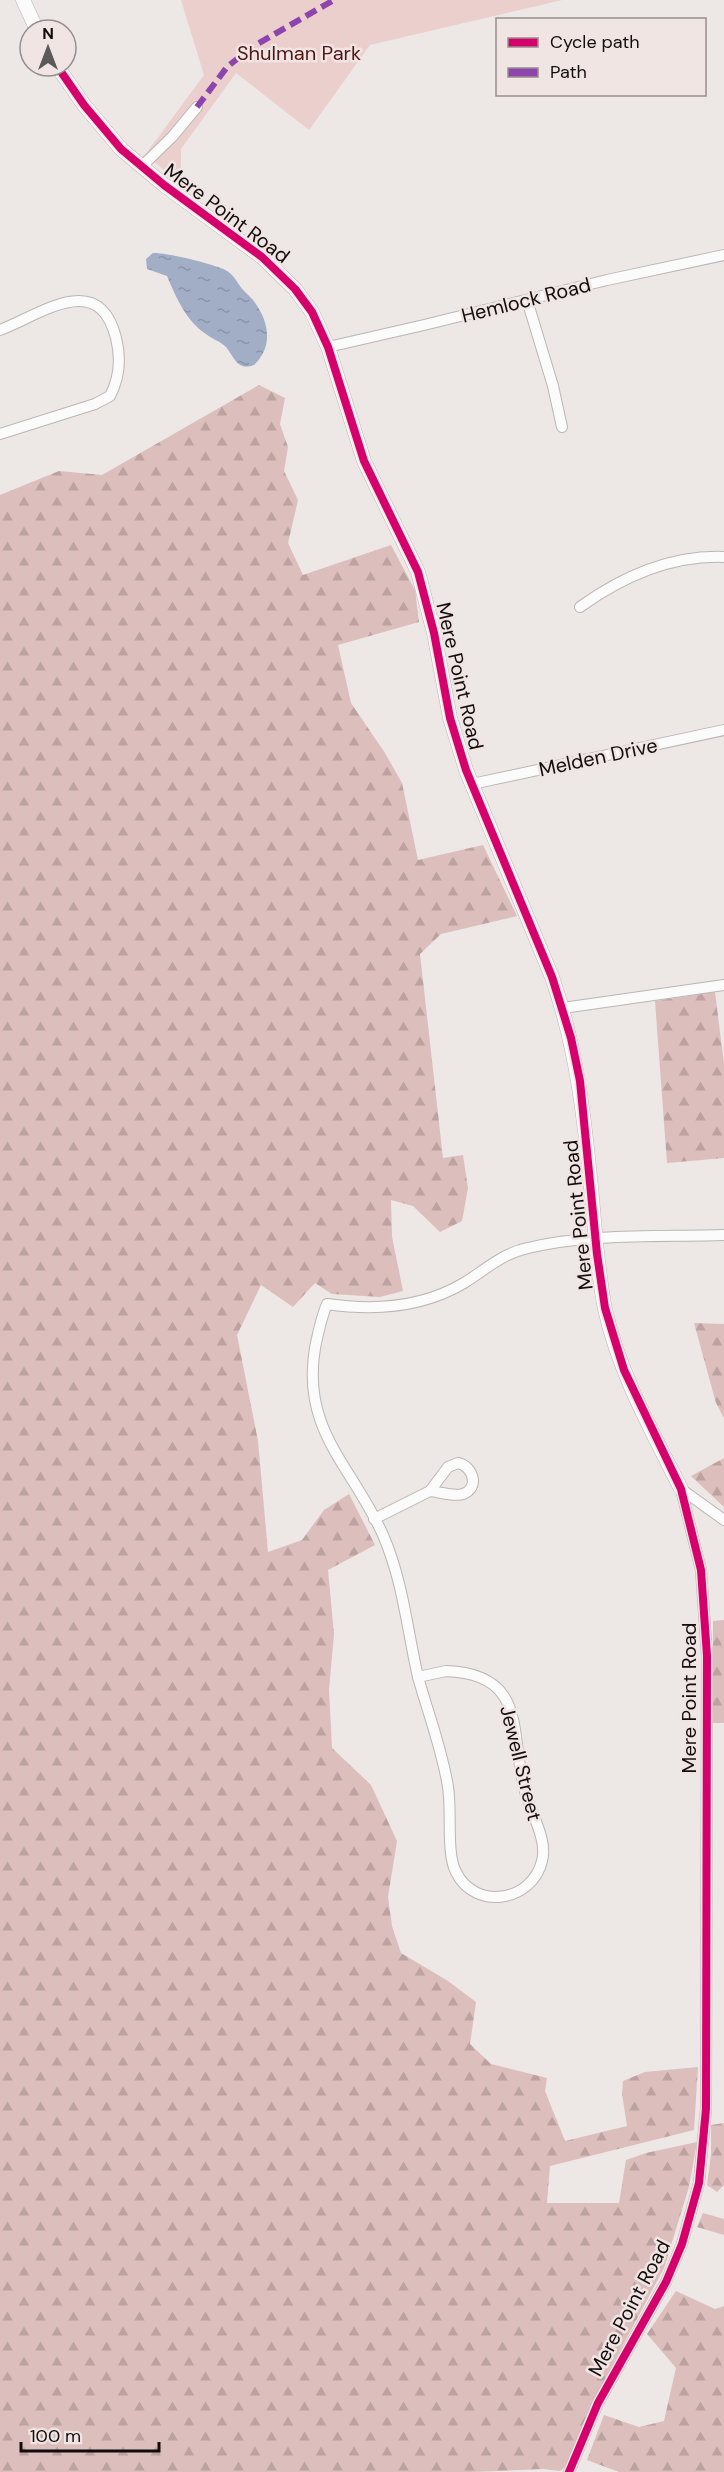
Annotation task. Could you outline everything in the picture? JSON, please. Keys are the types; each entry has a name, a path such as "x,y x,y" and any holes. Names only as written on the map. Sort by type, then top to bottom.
{"street":[{"path":"23,0 31,18"},
{"name":"Mere Point Road","path":"66,78 96,121 141,167 283,275 307,304 328,346 364,461 418,572 435,633 453,729 466,770 563,1008 580,1081 605,1308 616,1350 641,1408 681,1489 701,1570 707,1656 706,2097 702,2161 695,2204 674,2264 598,2403 569,2472"},
{"path":"141,167 172,137 197,107"},
{"name":"Hemlock Road","path":"328,346 607,280 724,255"},
{"path":"527,300 553,386 562,427"},
{"path":"0,330 56,304 73,301 91,302 99,306 111,322 119,354 118,376 110,396 94,404 0,434"},
{"path":"580,607 606,588 636,574 699,558 724,557"},
{"name":"Melden Drive","path":"472,784 724,730"},
{"path":"563,1008 724,984"},
{"path":"596,1239 724,1235"},
{"name":"Jewell Street","path":"418,1677 446,1671 476,1675 498,1689 509,1704 517,1733 524,1787 543,1848 543,1858 536,1876 517,1894 502,1898 479,1894 465,1885 455,1871 452,1861 448,1785 438,1742 418,1677 400,1585 382,1534 332,1448 316,1409 312,1388 312,1366 327,1304 374,1308 422,1301 452,1290 495,1262 518,1251 541,1245 596,1239"},
{"path":"681,1489 724,1520"},
{"path":"374,1519 430,1491"}],"green space":[{"name":"Shulman Park","path":"181,0 562,0 370,45 309,130 236,73 181,149 181,183 145,155 204,75"},
{"path":"259,385 285,398 280,424 288,447 284,471 298,500 288,543 303,575 391,545 415,590 419,622 338,645 351,703 402,783 418,860 483,845 517,916 441,934 420,954 443,1158 463,1155 468,1188 462,1221 440,1232 413,1206 391,1200 392,1237 403,1291 380,1297 332,1294 315,1283 293,1307 261,1285 237,1335 258,1441 268,1552 302,1540 324,1510 349,1494 375,1545 328,1570 334,1634 329,1690 332,1748 371,1785 397,1841 388,1897 392,1926 401,1953 448,1981 476,2002 470,2044 491,2064 547,2078 545,2091 565,2141 627,2126 622,2094 623,2081 645,2072 698,2067 694,2130 550,2166 547,2203 619,2203 626,2160 646,2153 697,2142 689,2187 664,2268 606,2377 565,2467 560,2471 543,2469 471,2472 0,2472 0,495 59,471 102,475"},
{"path":"715,992 724,1064 724,1158 667,1163 655,1001"},
{"path":"694,1323 724,1324 724,1418 716,1403"},
{"path":"724,1458 724,1507 691,1476"},
{"path":"724,1620 724,1723 713,1723 713,1621"},
{"path":"724,2123 724,2185 717,2192 707,2185 711,2155 711,2125"},
{"path":"703,2213 724,2219 724,2235 697,2227"},
{"path":"676,2291 715,2309 724,2306 724,2472 619,2472 587,2460 604,2415 639,2427 664,2421 676,2368 647,2334"}],"water":[{"path":"153,253 200,262 232,275 253,300 266,325 265,350 254,365 240,365 226,347 199,329 187,315 167,276 147,269 146,259"}],"marked path":[{"path":"197,107 227,67 252,47 334,0"}],"cycle path":[{"path":"65,78 84,105 121,149 164,185 262,257 295,289 312,312 328,347 364,461 418,572 434,633 450,718 466,770 552,977 571,1038 580,1081 597,1254 605,1308 624,1370 681,1489 701,1570 707,1656 706,2109 699,2183 682,2244 666,2282 598,2403 569,2472"}]}
